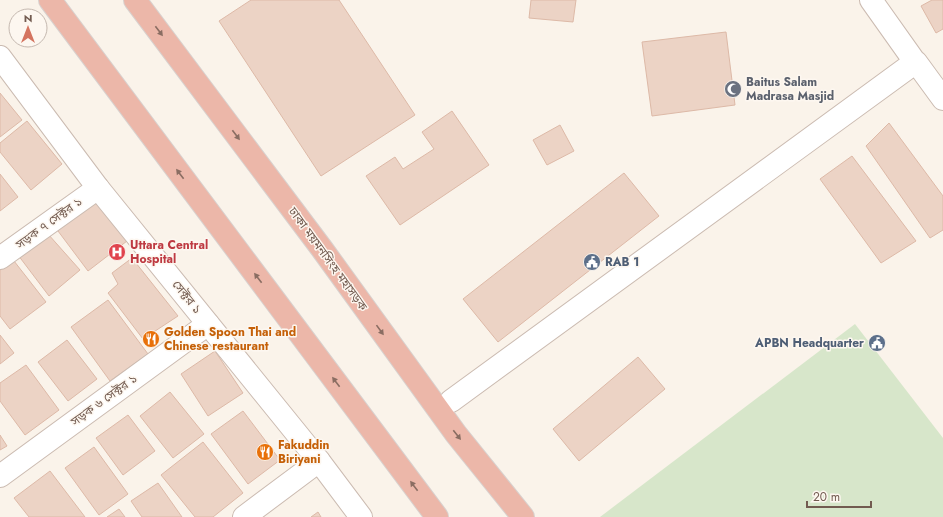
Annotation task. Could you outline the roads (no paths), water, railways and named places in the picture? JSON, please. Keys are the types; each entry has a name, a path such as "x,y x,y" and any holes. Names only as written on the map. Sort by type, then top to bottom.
{"highway":[{"path":"50,0 437,517"},
{"name":"ঢাকা ময়মনসিংহ মহাসড়ক","path":"135,0 322,249 456,434 523,517"}],"street":[{"path":"451,401 915,62 871,0"},
{"name":"সেক্টর ১","path":"0,56 98,188 319,461 361,517"},
{"path":"528,344 916,62 943,99"},
{"name":"সড়ক ৭ সেক্টর ১","path":"0,258 98,188"},
{"name":"সড়ক ৬ সেক্টর ১","path":"0,476 208,324"},
{"path":"244,517 319,461"}],"place":[{"name":"Baitus Salam Madrasa Masjid","path":"733,89"},
{"name":"Uttara Central Hospital","path":"117,252"},
{"name":"RAB 1","path":"592,262"},
{"name":"Golden Spoon Thai and Chinese restaurant","path":"151,339"},
{"name":"APBN Headquarter","path":"877,343"},
{"name":"Fakuddin Biriyani","path":"265,452"}]}
